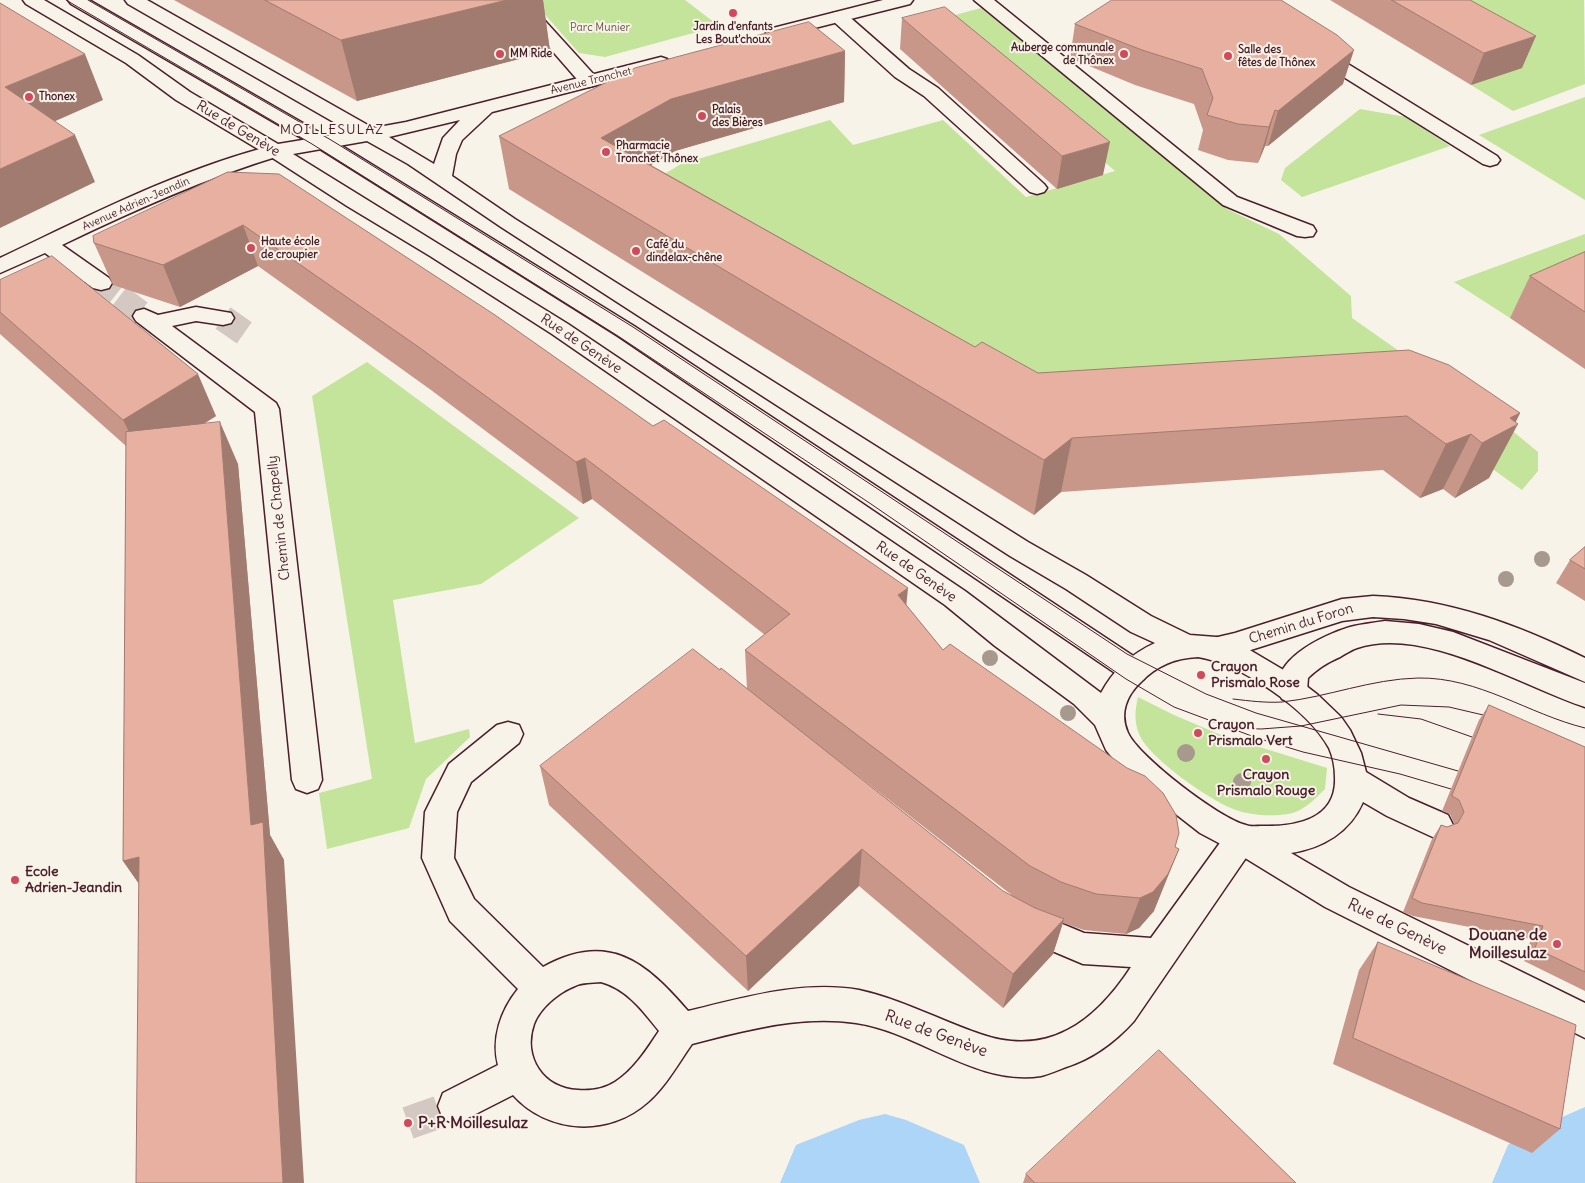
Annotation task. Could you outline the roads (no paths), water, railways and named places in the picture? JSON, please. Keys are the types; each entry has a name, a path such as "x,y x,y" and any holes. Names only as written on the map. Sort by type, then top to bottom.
{"main road":[{"name":"Rue de Genève","path":"32,0 132,59 183,96 275,151 354,202 438,251 707,428 955,598 1005,638 1084,696 1110,719"},
{"path":"77,0 322,142 626,331 1134,671"},
{"name":"Rue de Genève","path":"134,0 442,177 508,223 1019,549 1076,582 1141,624 1186,646"},
{"path":"517,0 589,81"},
{"path":"763,36 904,0"},
{"path":"983,0 1230,201 1305,231"},
{"path":"838,17 902,73 932,92 1037,188"},
{"path":"1299,41 1490,160"},
{"name":"Avenue Tronchet","path":"275,151 414,126 678,58"},
{"path":"442,177 444,157 452,138 490,107"},
{"name":"Avenue Adrien-Jeandin","path":"0,266 208,172 275,151"},
{"path":"47,244 101,283"},
{"name":"Chemin de Chapelly","path":"223,318 205,313 186,313 150,320 267,409 307,780"},
{"name":"Chemin du Foron","path":"1215,648 1235,644 1342,610 1384,606 1414,610 1470,623 1512,638 1585,671"},
{"name":"Chemin du Foron","path":"1292,691 1292,677 1298,668 1327,649 1350,638 1378,632 1428,636 1463,646 1585,695"},
{"name":"Rue de Genève","path":"1241,839 1293,840 1312,834 1343,812 1348,801 1351,779 1350,763 1339,736 1326,721 1292,691 1262,669 1215,648 1186,646 1162,651 1134,671 1116,691 1110,704 1110,719 1113,733 1120,747 1138,768 1212,824 1241,839 1301,878 1585,1021"},
{"path":"508,734 460,773 441,812 438,858 462,910 540,988"},
{"path":"1351,779 1391,803 1437,825"},
{"name":"Rue de Genève","path":"680,1030 768,1009 818,1003 859,1007 914,1024 955,1044 984,1054 1018,1060 1033,1060 1060,1054 1105,1026 1128,1002 1159,954 1241,839"},
{"path":"1001,910 1038,931 1083,948 1159,954"},
{"path":"594,966 617,970 642,984 680,1030 644,1080 628,1095 604,1106 584,1110 570,1110 544,1100 528,1088 519,1073 514,1059 513,1041 515,1029 522,1010 540,988 562,974 594,966"},
{"path":"456,1106 519,1073"}],"waterway":[{"path":"1546,1183 1555,1175 1585,1160"},
{"path":"834,1183 865,1171 879,1168 901,1172 926,1183"}],"tunnel":[{"path":"101,283 120,298"},
{"path":"119,297 144,316"},
{"path":"223,318 250,337"},
{"path":"408,1123 456,1106"}],"tram line":[{"path":"66,0 312,144 618,336 871,504 1126,679 1174,707 1257,738 1303,752 1400,774 1451,789"},
{"path":"88,0 331,140 633,327 1127,654 1206,694 1256,713 1301,726"},
{"path":"1233,699 1282,702 1299,700 1383,681 1418,678 1440,679 1462,683 1483,690 1564,722 1585,728"},
{"path":"1301,726 1401,705 1449,707 1496,718"},
{"path":"1378,714 1421,719 1472,737"},
{"path":"1240,728 1261,729 1301,726"},
{"path":"1301,726 1458,771"}],"place":[{"name":"Jardin d'enfants Les Bout'choux","path":"733,13"},
{"name":"MM Ride","path":"500,54"},
{"name":"Auberge communale de Thônex","path":"1124,54"},
{"name":"Salle des fêtes de Thônex","path":"1228,56"},
{"name":"Thonex","path":"29,97"},
{"name":"Palais des Bières","path":"702,116"},
{"name":"Pharmacie Tronchet Thônex","path":"606,152"},
{"name":"Haute école de croupier","path":"251,248"},
{"name":"Café du dindelax-chêne","path":"636,251"},
{"name":"Crayon Prismalo Rose","path":"1201,675"},
{"name":"Crayon Prismalo Vert","path":"1198,733"},
{"name":"Crayon Prismalo Rouge","path":"1266,759"},
{"name":"Ecole Adrien-Jeandin","path":"15,880"},
{"name":"Douane de Moillesulaz","path":"1557,944"},
{"name":"P+R Moillesulaz","path":"408,1123"}],"district":[{"name":"MOILLESULAZ","path":"332,130"}],"park label":[{"name":"Parc Munier","path":"600,28"}]}
